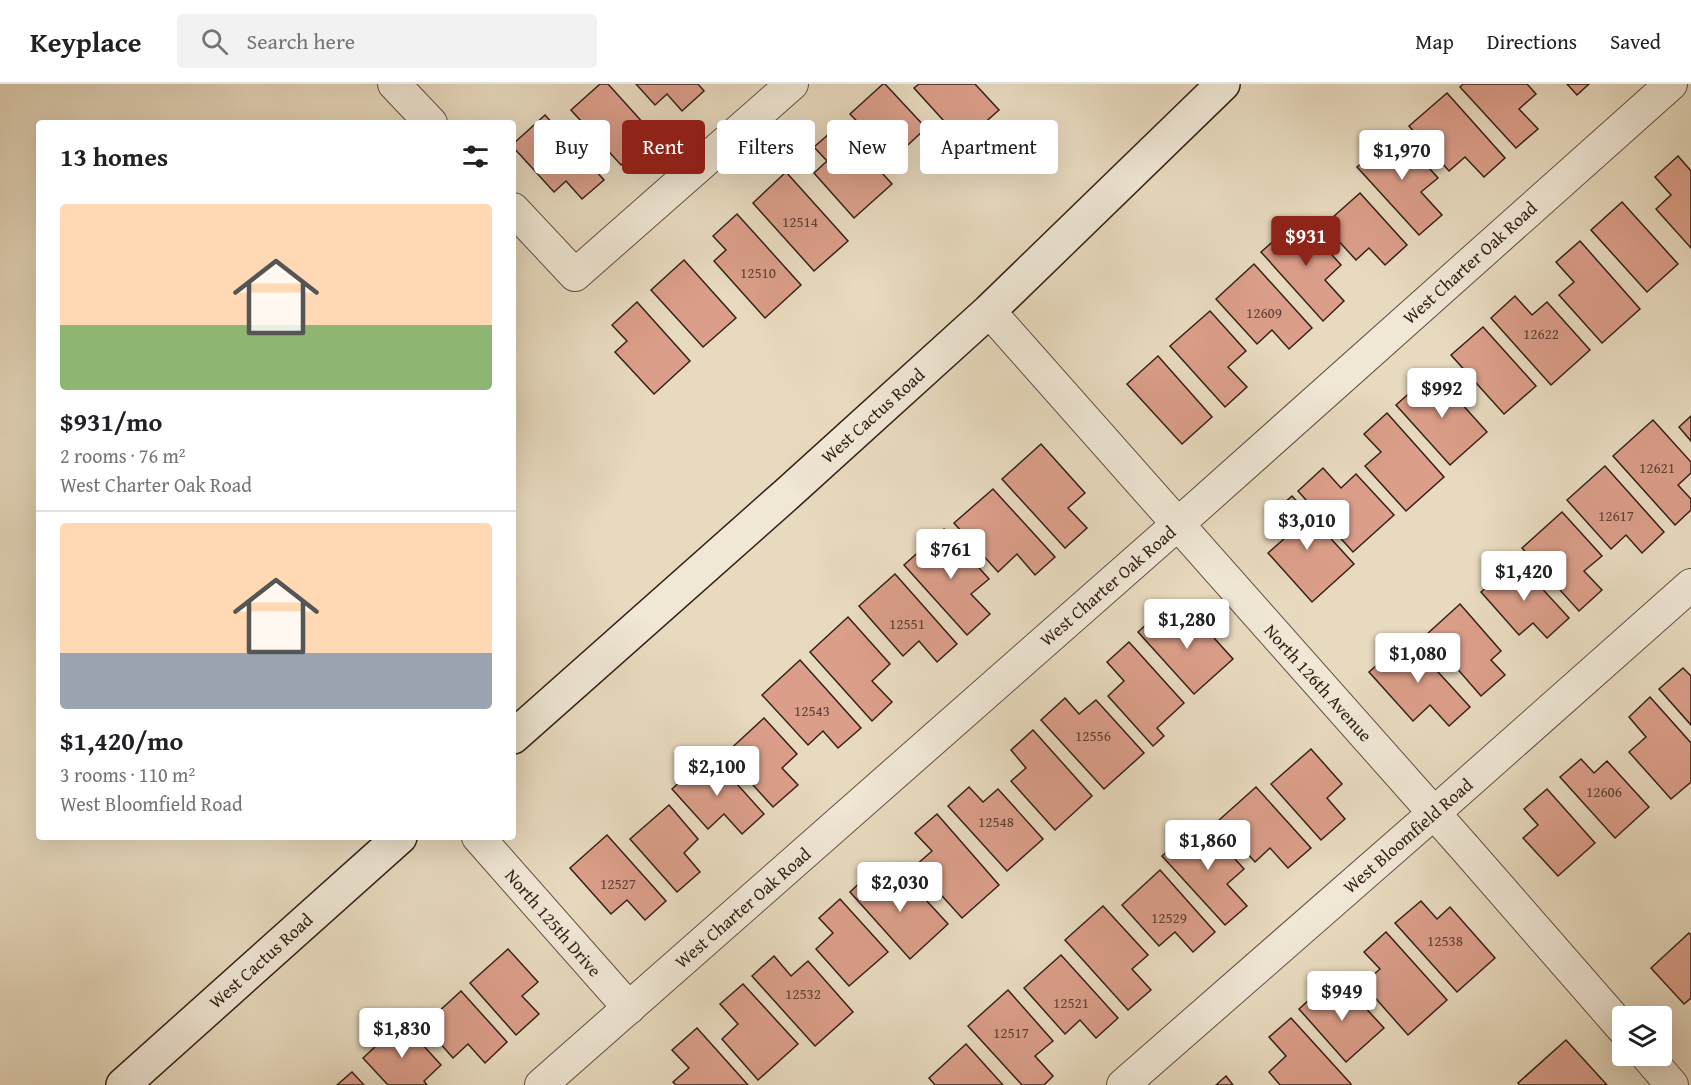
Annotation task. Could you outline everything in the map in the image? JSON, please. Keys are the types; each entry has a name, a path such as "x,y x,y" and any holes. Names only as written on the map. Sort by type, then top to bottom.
{"main road":[{"name":"West Cactus Road","path":"516,734 989,312 1223,84"},
{"name":"West Cactus Road","path":"123,1085 397,840"}],"street":[{"path":"394,84 428,120"},
{"path":"516,212 575,275 792,84"},
{"name":"West Charter Oak Road","path":"541,1085 1178,524 1671,84"},
{"name":"North 126th Avenue","path":"989,312 1612,1016"},
{"name":"West Bloomfield Road","path":"1123,1085 1691,585"},
{"name":"North 125th Drive","path":"481,840 629,1008"},
{"path":"1656,1066 1672,1085"}],"building":[{"path":"600,84 608,84 640,120 622,120 622,164 610,153 610,120 580,120 571,110"},
{"path":"636,84 698,84 704,91 682,111 667,94 655,105"},
{"path":"885,84 920,122 920,134 908,145 908,120 856,120 850,114"},
{"path":"919,84 975,84 999,110 988,120 943,120 914,88"},
{"path":"1463,84 1527,84 1536,94 1519,109 1538,129 1516,148 1460,87"},
{"path":"1567,84 1589,84 1577,95"},
{"path":"1447,93 1505,158 1484,177 1465,157 1449,171 1409,126"},
{"path":"545,115 550,120 539,120"},
{"path":"534,125 534,170 516,150 516,141"},
{"path":"1396,131 1438,178 1421,192 1442,215 1419,235 1357,167"},
{"path":"827,136 827,161 815,148"},
{"path":"1678,156 1691,171 1691,248 1656,209 1671,195 1655,177"},
{"path":"827,161 827,174 883,174 892,184 854,218 815,172"},
{"path":"538,174 599,174 604,180 582,199 566,181 554,192"},
{"path":"784,174 788,174 848,241 814,271 753,203"},
{"path":"1360,193 1407,245 1385,265 1369,248 1356,260 1324,225"},
{"path":"1622,202 1678,264 1647,292 1591,230"},
{"path":"737,214 801,285 765,318 714,261 726,250 713,236"},
{"path":"1299,218 1341,265 1325,280 1344,301 1323,321 1261,252"},
{"path":"1580,241 1640,309 1602,343 1559,295 1574,282 1556,262"},
{"path":"684,260 736,318 703,347 651,290"},
{"path":"1254,264 1312,328 1289,349 1272,330 1257,344 1216,299"},
{"path":"1515,296 1532,315 1547,302 1590,350 1551,385 1491,318"},
{"path":"637,302 690,361 654,394 615,352 627,341 612,325"},
{"path":"1210,311 1246,351 1228,367 1247,387 1225,407 1170,346"},
{"path":"1483,327 1536,386 1504,414 1451,355"},
{"path":"1158,356 1212,417 1182,444 1127,384"},
{"path":"1433,372 1487,432 1450,465 1396,405"},
{"path":"1387,413 1444,477 1406,511 1365,466 1381,452 1364,434"},
{"path":"1691,416 1691,441 1679,427"},
{"path":"1653,420 1691,462 1691,473 1678,485 1691,499 1691,510 1675,525 1613,456"},
{"path":"1041,444 1085,493 1068,508 1087,528 1065,548 1002,479"},
{"path":"1605,466 1664,532 1642,553 1626,535 1611,549 1567,500"},
{"path":"1323,468 1341,488 1356,474 1394,515 1353,552 1298,491"},
{"path":"993,489 1055,557 1035,575 1017,554 998,572 954,523"},
{"path":"1292,496 1354,564 1312,602 1268,553 1285,538 1267,518"},
{"path":"1562,512 1602,556 1584,571 1602,590 1579,611 1522,548"},
{"path":"944,529 989,579 971,594 990,614 967,635 904,565"},
{"path":"1516,560 1569,618 1547,638 1533,623 1519,635 1481,592"},
{"path":"895,574 957,644 937,662 919,641 903,656 859,606"},
{"path":"1460,604 1501,651 1491,660 1505,675 1481,696 1427,634"},
{"path":"1161,611 1180,632 1196,618 1233,659 1194,694 1138,632"},
{"path":"848,617 890,664 872,681 892,702 872,721 810,652"},
{"path":"1407,638 1470,707 1449,726 1430,705 1413,721 1369,672"},
{"path":"1129,642 1184,703 1157,728 1164,736 1153,746 1108,696 1124,681 1107,662"},
{"path":"800,660 861,728 838,748 823,731 808,745 762,695"},
{"path":"1683,668 1691,676 1691,725 1659,689"},
{"path":"1650,697 1691,743 1691,782 1671,799 1629,752 1646,737 1629,717"},
{"path":"1065,698 1079,714 1096,700 1144,753 1104,789 1041,720"},
{"path":"764,718 797,754 782,768 798,785 773,807 725,754"},
{"path":"1033,730 1092,796 1055,830 1011,781 1026,768 1011,750"},
{"path":"1311,749 1342,784 1327,798 1345,819 1321,840 1271,784"},
{"path":"710,754 764,814 742,834 724,814 708,829 672,789"},
{"path":"1581,759 1594,773 1607,761 1649,807 1615,838 1560,777"},
{"path":"969,787 983,802 998,789 1043,839 1007,871 948,806"},
{"path":"1256,787 1311,848 1288,868 1270,848 1255,862 1218,821"},
{"path":"1547,789 1595,843 1558,876 1523,838 1538,825 1524,809"},
{"path":"669,805 698,839 684,853 700,872 677,892 630,839"},
{"path":"937,814 999,885 962,918 915,866 932,851 915,833"},
{"path":"1201,821 1244,869 1227,884 1247,906 1225,925 1162,856"},
{"path":"607,835 666,901 645,920 627,900 611,914 570,868"},
{"path":"1160,870 1215,932 1193,952 1175,932 1159,946 1122,905"},
{"path":"871,872 888,891 904,876 948,924 910,959 850,892"},
{"path":"840,899 888,952 849,986 816,949 833,933 819,918"},
{"path":"1421,901 1437,919 1450,907 1495,958 1457,992 1395,923"},
{"path":"1103,906 1148,955 1132,969 1151,990 1128,1010 1065,940"},
{"path":"1386,932 1447,1000 1408,1035 1363,984 1380,969 1364,952"},
{"path":"1689,933 1691,935 1691,998 1684,1004 1651,968"},
{"path":"508,949 538,982 522,996 539,1014 516,1035 470,983"},
{"path":"1061,955 1118,1018 1096,1038 1080,1020 1065,1034 1024,988"},
{"path":"774,956 791,976 808,961 853,1012 815,1046 752,976"},
{"path":"743,984 798,1044 758,1080 722,1039 738,1024 720,1004"},
{"path":"1321,989 1334,1004 1349,990 1384,1028 1346,1062 1299,1009"},
{"path":"1008,990 1053,1041 1035,1056 1053,1076 1044,1085 1022,1085 968,1026"},
{"path":"461,991 507,1042 485,1063 468,1044 453,1058 424,1025"},
{"path":"1291,1018 1350,1085 1280,1085 1269,1072 1286,1056 1269,1037"},
{"path":"402,1022 441,1065 424,1081 427,1085 388,1085 363,1058"},
{"path":"697,1028 748,1085 676,1085 673,1082 689,1068 672,1050"},
{"path":"1566,1040 1607,1085 1520,1085 1518,1083"},
{"path":"966,1044 1003,1085 935,1085 929,1078"},
{"path":"352,1072 364,1085 337,1085"},
{"path":"1226,1076 1233,1085 1216,1085"}]}
